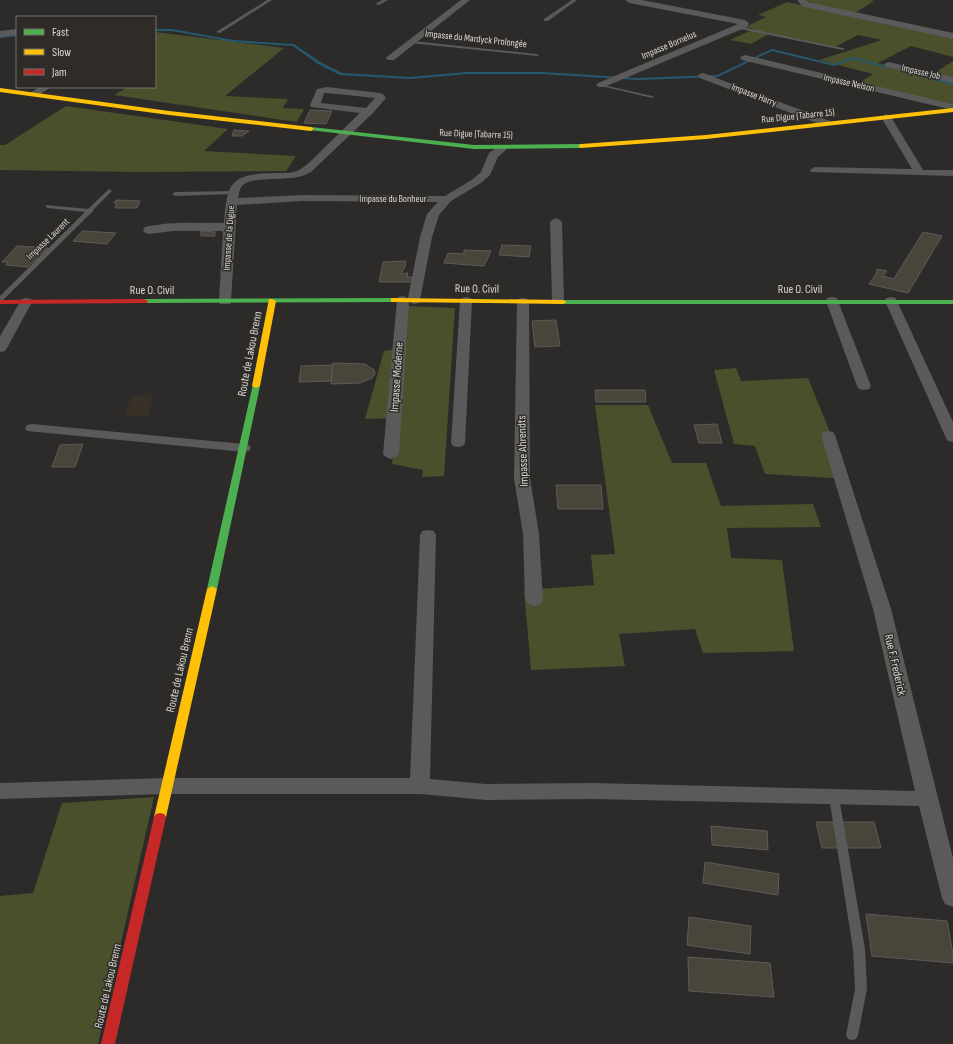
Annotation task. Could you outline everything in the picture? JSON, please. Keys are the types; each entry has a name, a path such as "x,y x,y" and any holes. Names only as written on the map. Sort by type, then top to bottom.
{"street":[{"path":"391,58 466,0"},
{"path":"629,0 742,21 745,23 741,26"},
{"path":"801,0 805,4 813,6 953,36"},
{"name":"Impasse Bornelus","path":"601,85 666,59 741,26"},
{"path":"0,34 16,32"},
{"name":"Impasse Nelson","path":"744,58 953,108"},
{"name":"Impasse Job","path":"888,65 953,80"},
{"name":"Impasse Harry","path":"703,76 826,123"},
{"path":"34,94 44,88"},
{"name":"Rue Digue (Tabarre 15)","path":"0,90 169,113 474,147 577,146 691,138 886,117 953,108"},
{"name":"Impasse de la Digue","path":"225,301 232,197 236,186 242,181 300,174 310,168 369,111 381,97 320,91 315,105 369,111"},
{"path":"886,117 920,173"},
{"path":"447,199 486,173 493,155 504,146"},
{"path":"815,170 953,173"},
{"name":"Impasse du Bonheur","path":"232,197 447,199"},
{"name":"Impasse du Bonheur","path":"408,300 433,214 447,199"},
{"path":"556,222 558,301"},
{"path":"149,230 173,227 230,228"},
{"name":"Route de Lakou Brenn","path":"108,1044 244,448 272,300"},
{"name":"Rue O. Civil","path":"0,301 408,300 523,302 953,302"},
{"name":"Impasse Moderne","path":"391,454 408,300"},
{"path":"458,443 466,301"},
{"path":"832,301 864,386"},
{"path":"891,301 953,438"},
{"path":"0,348 26,302"},
{"name":"Impasse Ahrendts","path":"523,302 522,478 531,534 534,600"},
{"path":"32,428 244,448"},
{"name":"Rue F. Frederick","path":"828,435 882,609 927,799 953,898"},
{"path":"420,786 428,535"},
{"path":"0,791 166,786 420,786 486,792 593,791 927,799"}],"lane":[{"path":"218,32 270,0"},
{"path":"378,4 386,0"},
{"path":"546,20 575,0"},
{"path":"741,26 843,49"},
{"name":"Impasse du Mardyck Prolongée","path":"412,42 537,55"},
{"path":"601,85 652,97"},
{"name":"Impasse Laurent","path":"0,301 91,211 109,191"},
{"path":"175,194 232,197"},
{"path":"48,206 91,211"},
{"path":"834,797 859,949 861,989 852,1035"}],"shaded area":[{"path":"154,395 148,416 125,416 131,396"}],"green space":[{"path":"805,1 874,1 853,14"},
{"path":"787,2 953,37 953,57 911,46 878,63 930,76 953,61 953,104 857,84 873,74 819,60 882,40 858,35 833,48 769,34 751,44 730,40 754,29 745,27 766,17 758,15"},
{"path":"156,32 284,48 225,96 288,99 283,108 304,109 297,122 114,95 126,88 156,88"},
{"path":"66,106 228,129 204,151 296,156 286,171 137,172 0,170 0,145 5,145"},
{"path":"405,306 455,308 444,476 422,477 423,470 392,464 398,418 365,419 384,351 396,349"},
{"path":"736,368 741,381 808,378 849,479 765,474 755,446 734,444 714,370"},
{"path":"595,405 648,405 672,463 706,463 721,506 813,504 821,527 727,528 731,558 782,560 794,651 703,653 695,629 619,634 625,666 531,670 524,590 594,585 591,555 615,554"},
{"path":"154,797 98,1044 0,1044 0,896 33,893 62,803"}],"building":[{"path":"310,110 332,111 326,124 304,123"},
{"path":"234,130 249,131 242,136 232,136"},
{"path":"116,200 140,201 137,208 115,208 117,203 114,203"},
{"path":"82,231 116,233 107,244 73,241"},
{"path":"201,231 215,232 215,236 201,236"},
{"path":"923,232 942,236 908,293 869,284 876,274 877,269 887,271 883,276 894,279"},
{"path":"502,245 531,246 529,257 499,255"},
{"path":"17,246 48,248 28,267 6,265 8,262 2,262"},
{"path":"464,250 491,251 484,266 444,263 448,253 464,254"},
{"path":"406,261 401,274 408,273 407,277 414,277 415,282 379,282 383,262"},
{"path":"556,320 560,346 535,347 532,321"},
{"path":"333,363 365,364 374,370 375,374 372,378 360,383 331,384"},
{"path":"333,365 331,381 299,382 301,366"},
{"path":"595,390 645,390 646,402 596,402"},
{"path":"717,424 722,443 699,443 694,425"},
{"path":"83,444 75,467 52,467 60,445"},
{"path":"556,485 601,485 603,509 558,509"},
{"path":"816,822 874,822 881,848 822,848"},
{"path":"711,826 767,831 768,850 712,845"},
{"path":"705,862 779,874 778,895 703,883"},
{"path":"866,914 947,921 953,954 953,963 872,956"},
{"path":"689,917 751,926 750,954 687,945"},
{"path":"688,957 770,963 774,997 689,991"}],"waterway":[{"path":"156,30 172,30 233,41 294,45 319,63 341,74 410,78 467,73 542,73 638,79 718,76 772,50 834,65 853,58 891,68"},
{"path":"0,37 16,35"},
{"path":"912,73 953,84"}],"traffic: fast":[{"path":"311,129 474,147 581,146"},
{"path":"144,301 394,300"},
{"path":"563,302 953,302"},
{"path":"212,589 256,386"}],"traffic: slow":[{"path":"0,90 169,113 311,129"},
{"path":"581,146 706,137 953,110"},
{"path":"394,300 563,302"},
{"path":"256,386 272,301"},
{"path":"160,817 212,589"}],"traffic: jam":[{"path":"0,302 144,301"},
{"path":"108,1044 160,817"}]}
